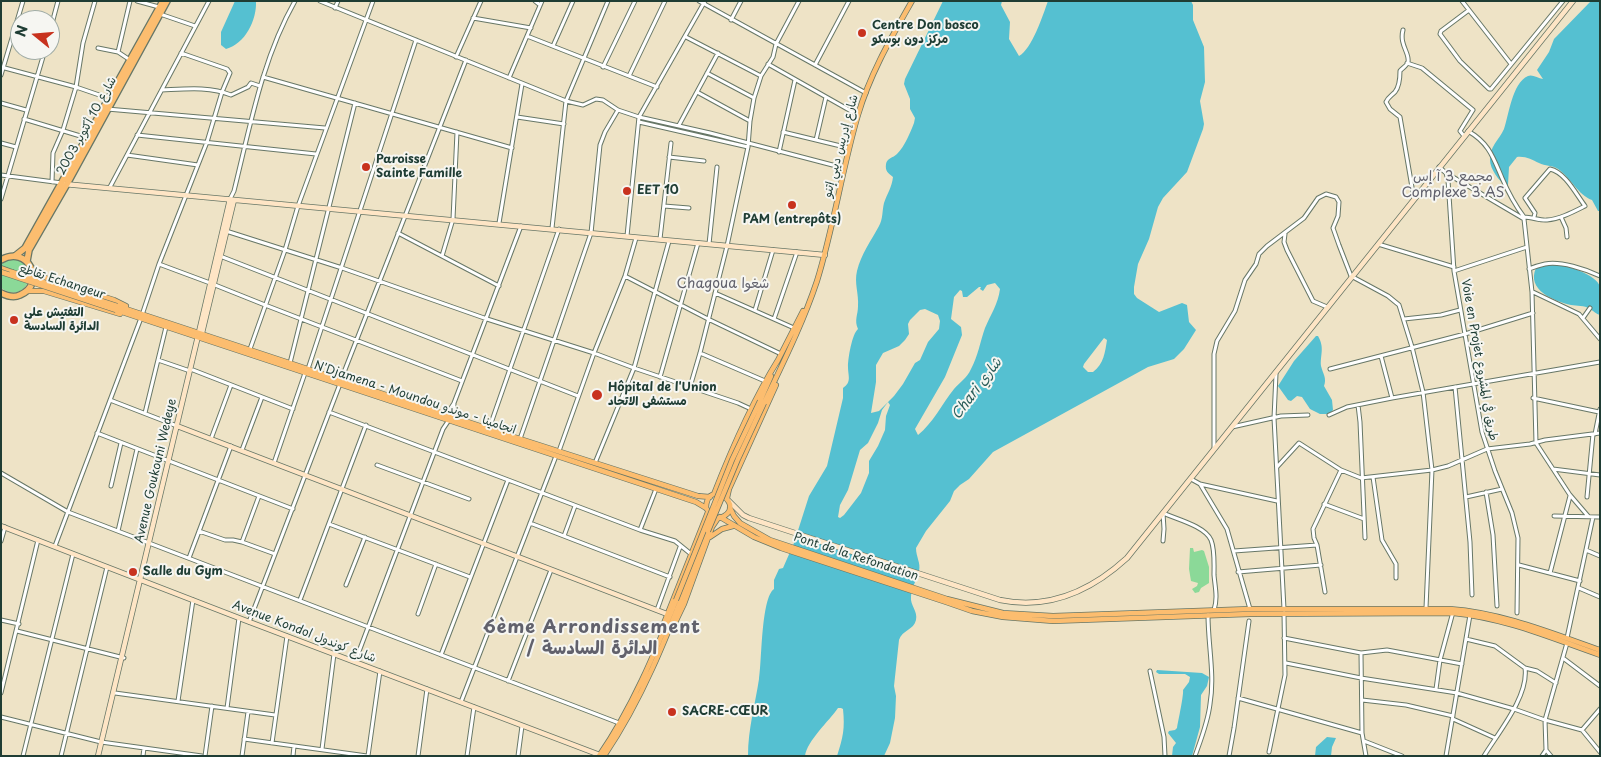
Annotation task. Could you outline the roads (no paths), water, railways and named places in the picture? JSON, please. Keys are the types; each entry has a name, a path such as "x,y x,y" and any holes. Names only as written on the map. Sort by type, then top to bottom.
{"highway":[{"name":"شارع 10 أكتوبر 2003","path":"27,261 29,250 163,1"},
{"name":"شارع 10 أكتوبر 2003","path":"15,256 25,248 65,184 87,138 106,109 109,98 168,1"},
{"path":"1,260 15,256 27,261 33,272 32,282 28,291 16,296 2,295"}],"main road":[{"name":"شارع إدريس ديبي إتنو","path":"678,601 762,402 802,320 824,255 858,115 878,62 912,1"},
{"path":"1,268 117,308 134,311"},
{"name":"تقاطع Echangeur","path":"1,272 117,308"},
{"path":"33,272 114,300 142,316 200,334"},
{"path":"28,291 44,291 118,314 135,317"},
{"name":"شارع إدريس ديبي إتنو","path":"781,361 781,354 808,303"},
{"name":"N'Djamena - Moundou انجامينا - موندو","path":"117,308 135,317 142,316 166,326 250,349 290,363 306,371"},
{"name":"N'Djamena - Moundou انجامينا - موندو","path":"200,334 306,371 557,453 710,498"},
{"path":"658,643 710,498 714,494 734,445 765,381 781,361"},
{"path":"781,361 776,384 729,489 728,500 737,520 747,528 781,546"},
{"name":"N'Djamena - Moundou انجامينا - موندو","path":"451,418 520,439 696,502 707,510"},
{"path":"714,494 721,494 728,500"},
{"path":"601,755 631,712 684,604 709,538 719,518 726,514 730,508"},
{"path":"707,510 712,516 754,537 781,546"},
{"path":"709,538 722,529 734,526"},
{"name":"Pont de la Refondation","path":"781,546 922,592"},
{"path":"922,592 974,607 1019,615 1080,615 1214,610 1472,610 1507,618 1600,655"},
{"path":"922,592 972,610 1003,617 1034,620 1426,608 1454,611 1506,622 1600,650"},
{"path":"601,755 619,723 678,601"},
{"path":"661,650 678,601"}],"street":[{"path":"1,76 2,67 23,1"},
{"path":"52,182 53,154 63,130 76,87 83,43 95,1"},
{"path":"118,52 130,1"},
{"path":"138,1 159,7"},
{"path":"110,188 209,1"},
{"path":"212,284 260,86 272,48 295,1"},
{"path":"320,1 365,21 566,101 583,105 599,99 618,110 640,117 710,133 748,145"},
{"path":"335,8 338,1"},
{"path":"250,349 325,128 373,1"},
{"path":"456,56 480,1"},
{"path":"509,78 541,3 535,1"},
{"path":"553,46 574,1"},
{"path":"552,228 566,101 608,1"},
{"path":"603,66 635,1"},
{"path":"629,76 665,1"},
{"path":"699,1 866,93"},
{"path":"731,20 742,1"},
{"path":"690,387 727,246 748,145 754,98 761,76 775,52 776,44 799,1"},
{"path":"815,66 849,1"},
{"path":"1462,1 1511,64"},
{"path":"1469,10 1441,31 1442,37 1450,49 1489,89 1501,78 1563,1"},
{"path":"728,500 746,516 787,532 976,594 1009,602 1037,602 1054,600 1087,588 1127,558 1573,1"},
{"path":"627,236 640,117 705,3"},
{"path":"160,14 195,26"},
{"path":"473,18 531,28"},
{"path":"1403,30 1401,36 1402,44 1408,63"},
{"path":"527,36 657,87"},
{"path":"686,37 761,76"},
{"path":"274,463 332,299 416,40"},
{"path":"98,48 118,52 132,61"},
{"path":"54,546 142,316 159,264 207,142 222,92 230,73 229,70 213,63 181,53"},
{"path":"678,125 718,53"},
{"path":"1,199 42,60"},
{"path":"249,622 404,215 466,60"},
{"path":"1408,63 1422,68 1473,110 1460,131 1464,136"},
{"path":"1408,63 1400,71 1397,90 1387,98 1386,102 1390,109 1400,117 1414,199"},
{"path":"768,64 858,115"},
{"path":"2,67 109,98"},
{"path":"707,73 754,98"},
{"path":"263,77 512,148"},
{"path":"779,152 795,80"},
{"path":"162,90 200,90 232,95 248,87 251,83 260,86"},
{"path":"499,223 522,84"},
{"path":"697,92 750,121"},
{"path":"816,140 826,97"},
{"path":"1,103 26,110"},
{"path":"290,363 355,103"},
{"path":"106,109 325,128"},
{"path":"520,439 591,233 600,144 618,110"},
{"path":"517,117 564,124"},
{"path":"24,119 87,138"},
{"path":"639,122 844,168"},
{"path":"1468,131 1487,146 1515,205 1524,217 1532,292 1536,443 1570,495 1588,516"},
{"path":"442,256 453,219 457,132"},
{"path":"783,132 849,148"},
{"path":"709,138 710,133"},
{"path":"137,135 316,154"},
{"path":"1,143 16,147"},
{"path":"660,239 671,143"},
{"path":"127,156 198,165"},
{"path":"669,158 704,162"},
{"path":"709,244 716,167"},
{"path":"1439,167 1446,173 1524,217 1534,217 1546,221 1561,217 1585,206 1569,183 1553,170 1550,170 1525,198 1534,213 1534,217"},
{"name":"Voie en Projet طريق في المشروع","path":"1446,173 1454,269 1482,432 1516,526 1518,538 1517,614"},
{"path":"1,175 65,184 521,225 824,255"},
{"path":"1214,449 1214,354 1217,340 1235,311 1245,280 1256,264 1259,254 1304,218 1321,195 1326,194 1336,197 1339,202 1338,216 1334,228 1338,246 1351,276 1395,301 1404,319 1423,392 1432,470 1426,608"},
{"path":"212,284 232,199"},
{"path":"664,206 689,208"},
{"path":"1561,217 1566,228 1567,238"},
{"path":"443,429 451,418 454,403 521,225"},
{"path":"489,429 559,229"},
{"path":"226,231 594,353 738,403 751,410"},
{"path":"398,233 499,286"},
{"path":"1285,233 1284,242 1287,250 1313,301 1327,307"},
{"path":"462,702 625,276 636,237"},
{"path":"595,463 634,368 669,240"},
{"path":"660,377 679,304 698,243"},
{"path":"1377,244 1454,269 1528,247"},
{"path":"755,310 773,250"},
{"path":"774,319 797,252"},
{"path":"220,256 578,396"},
{"path":"1530,269 1554,263 1600,276"},
{"path":"159,264 462,381"},
{"path":"625,276 708,320 781,354"},
{"name":"Avenue Goukouni Wedeye","path":"99,756 212,284"},
{"path":"1532,292 1584,318 1600,339"},
{"path":"715,293 794,328"},
{"path":"1584,318 1590,308"},
{"path":"1404,319 1441,315 1460,310"},
{"path":"1330,369 1465,334 1533,313"},
{"path":"145,413 166,326"},
{"path":"700,354 765,381"},
{"path":"1381,356 1392,398"},
{"path":"158,360 293,409"},
{"path":"1329,414 1347,407 1423,392 1533,375 1600,362"},
{"path":"1269,752 1286,664 1274,418 1276,373"},
{"path":"211,439 231,385"},
{"path":"1455,387 1466,497 1472,595"},
{"path":"242,450 262,397"},
{"path":"1534,398 1599,410 1594,434 1587,497"},
{"path":"110,400 667,614"},
{"path":"355,662 435,452 443,429 445,416 454,403"},
{"path":"1358,405 1365,538"},
{"path":"329,412 575,506 674,541 691,554"},
{"path":"1232,427 1274,418 1308,415"},
{"path":"300,600 366,425"},
{"path":"97,433 293,509"},
{"path":"1277,467 1298,443 1341,470 1361,478 1432,470 1487,450 1600,433"},
{"path":"111,486 121,443"},
{"path":"189,558 231,446"},
{"path":"118,531 137,449"},
{"path":"377,465 469,498"},
{"path":"1553,469 1600,475"},
{"path":"1325,592 1318,545 1312,529 1341,470"},
{"path":"1,473 68,512 619,723"},
{"path":"1373,477 1382,540 1396,564 1396,578"},
{"path":"1191,478 1200,484 1277,501"},
{"path":"441,655 508,480"},
{"path":"1200,484 1227,529 1250,610"},
{"path":"1466,497 1502,488"},
{"path":"640,530 656,489"},
{"path":"1486,492 1494,541 1497,606"},
{"path":"1550,573 1570,495"},
{"path":"242,542 259,496"},
{"path":"1324,504 1364,519"},
{"path":"564,536 575,506"},
{"path":"1163,513 1163,541"},
{"path":"1163,513 1196,526 1208,535 1211,540 1214,555 1216,592 1214,610"},
{"path":"1554,516 1600,517"},
{"path":"1542,756 1546,750 1545,720 1563,658 1593,517"},
{"path":"530,523 670,577"},
{"path":"330,524 470,578"},
{"path":"1,541 3,526"},
{"name":"Avenue Kondol شارع كوندول","path":"3,526 249,622 601,755"},
{"path":"199,531 225,540 242,542 275,554"},
{"path":"346,585 365,537"},
{"path":"1,694 38,540"},
{"path":"1234,551 1318,545"},
{"path":"657,610 680,546"},
{"path":"1586,550 1600,556"},
{"path":"23,756 73,554"},
{"path":"418,614 436,564"},
{"path":"1238,572 1321,565"},
{"path":"61,756 107,566"},
{"path":"1519,566 1580,581"},
{"path":"508,681 551,570"},
{"path":"1579,588 1600,597"},
{"path":"178,701 193,600"},
{"path":"1436,689 1440,660 1454,611"},
{"path":"1195,756 1210,703 1212,672 1208,615"},
{"path":"1446,756 1470,615"},
{"path":"227,708 239,618"},
{"path":"1,620 19,624"},
{"path":"1229,756 1249,621"},
{"path":"17,631 123,658"},
{"path":"272,743 287,636"},
{"path":"1284,638 1361,654 1387,650 1462,664"},
{"path":"1466,639 1495,646 1524,668 1537,671 1556,683"},
{"path":"322,749 334,654"},
{"path":"1361,654 1362,733 1366,756"},
{"name":"Avenue Goukouni Wedeye","path":"102,742 123,658"},
{"path":"1563,658 1600,686"},
{"path":"1286,664 1457,693 1582,730 1600,752"},
{"path":"1484,756 1514,709 1524,682 1524,668"},
{"path":"244,739 368,756 380,671"},
{"path":"1150,671 1164,738 1165,756"},
{"path":"418,756 427,689"},
{"path":"116,692 275,715"},
{"path":"1238,698 1362,733"},
{"path":"1362,700 1406,705 1453,717 1495,738"},
{"path":"1,717 102,742 203,756 212,706"},
{"path":"467,756 474,707"},
{"path":"1582,730 1600,709"},
{"path":"242,756 248,712"},
{"path":"518,756 522,726"},
{"path":"1364,741 1402,756"},
{"path":"293,756 294,746"},
{"path":"142,756 144,748"},
{"path":"1546,750 1551,756"}],"water":[{"path":"235,1 256,1 256,8 252,23 244,37 226,49 221,45 221,32"},
{"name":"Chari شاري","path":"943,1 1002,1 1001,5 1010,22 1009,39 1019,56 1033,39 1048,1 1191,1 1193,5 1193,20 1204,47 1205,82 1200,101 1204,124 1187,172 1163,198 1158,207 1149,239 1138,264 1134,294 1159,312 1182,303 1187,305 1189,322 1196,330 1184,349 1174,359 1148,367 993,452 969,479 954,491 950,501 926,531 916,548 919,568 911,597 916,620 913,626 899,640 894,686 896,696 895,718 890,743 884,756 837,756 844,728 843,709 838,708 814,738 805,756 748,756 750,727 759,679 764,617 767,604 774,589 774,580 779,569 783,568 794,543 809,496 827,466 843,398 843,388 849,381 848,363 851,346 858,329 856,320 858,309 857,271 880,223 884,203 892,184 893,177 886,170 887,162 902,147 914,123 915,118 910,109 910,99 904,84","holes":["995,283 1000,289 998,299 968,375 954,389 933,419 918,435 915,429 945,377 962,335 961,327 951,319 954,297 960,290 963,297 967,297 979,287 983,291 987,285","925,309 938,315 940,321 939,329 928,342 920,360 915,363 894,396 879,411 871,413 876,382 876,365 883,353 899,346 905,340 909,334 908,324 910,320 920,310","1104,338 1107,340 1100,365 1093,372 1088,372 1083,367 1084,364","888,402 890,405 886,416 885,430 869,461 869,473 861,493 840,518 838,517 840,505 848,490 860,450 868,443 882,410"]},
{"path":"1591,1 1600,1 1600,211 1598,211 1592,200 1587,198 1556,168 1517,157 1509,167 1508,185 1506,186 1495,174 1490,160 1493,147 1504,129 1518,85 1528,76 1543,79 1537,70 1549,52 1554,39"},
{"path":"1555,263 1587,274 1598,282 1600,287 1600,315 1585,307 1557,301 1538,288 1534,276 1536,268 1545,264"},
{"path":"1318,336 1321,344 1321,366 1325,378 1324,386 1332,400 1333,410 1329,414 1320,414 1310,409 1302,397 1297,396 1291,401 1288,400 1278,386 1294,361"},
{"path":"1157,670 1202,673 1209,677 1207,686 1201,695 1200,727 1192,756 1172,756 1173,747 1176,743 1168,733 1177,728 1183,690 1190,677 1185,674 1159,674 1156,672"},
{"path":"1327,737 1336,738 1331,756 1315,756 1316,747"}],"place":[{"name":"Centre Don bosco مركز دون بوسكو","path":"862,33"},
{"name":"Paroisse Sainte Famille","path":"366,167"},
{"name":"EET 10","path":"627,191"},
{"name":"PAM (entrepôts)","path":"792,205"},
{"name":"التفتيش على الدائرة السادسة","path":"14,320"},
{"name":"Hôpital de l'Union مستشفى الاتحاد","path":"597,395"},
{"name":"Salle du Gym","path":"133,572"},
{"name":"SACRE-CŒUR","path":"672,712"}],"district":[{"name":"مجمع 3 آ إس Complexe 3 AS","path":"1453,186"},
{"name":"Chagoua شغوا","path":"723,284"},
{"name":"6ème Arrondissement / الدائرة السادسة","path":"592,638"}]}
